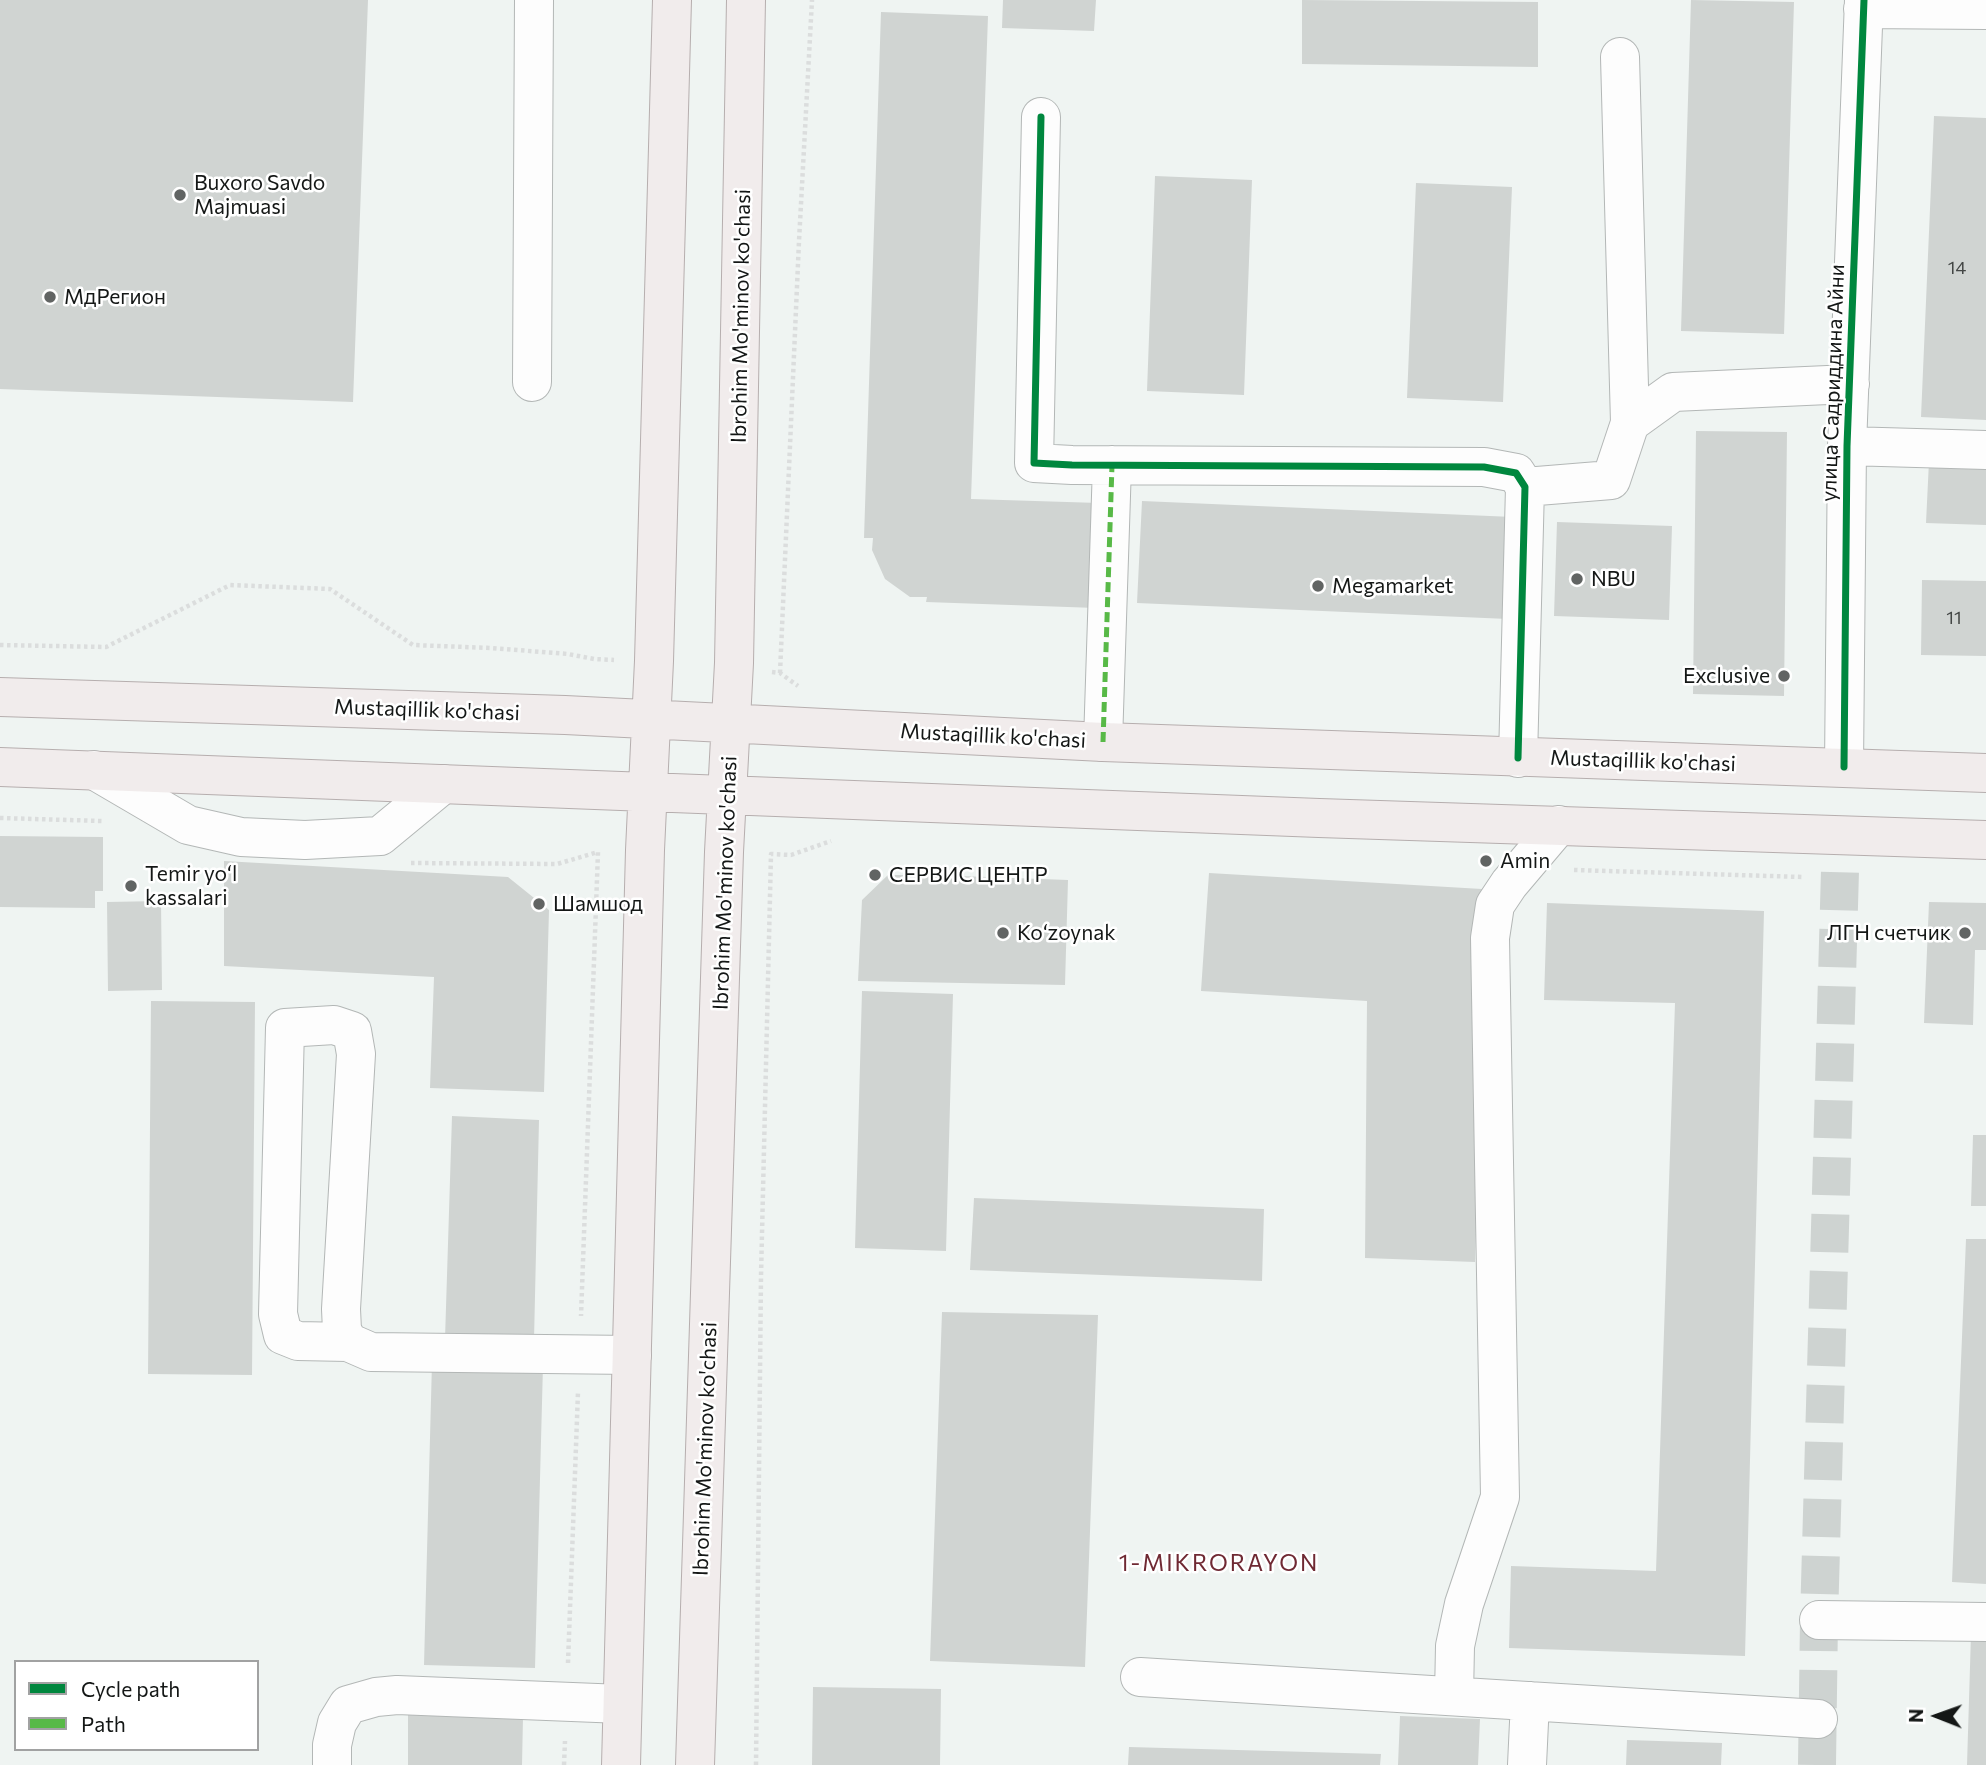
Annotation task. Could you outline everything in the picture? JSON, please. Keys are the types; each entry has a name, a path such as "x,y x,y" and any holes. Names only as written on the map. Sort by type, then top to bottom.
{"main road":[{"path":"621,1765 673,0"},
{"name":"Ibrohim Mo'minov ko'chasi","path":"695,1765 724,852 734,663 746,0"},
{"name":"Mustaqillik ko'chasi","path":"0,698 731,722 1102,742 1986,773"},
{"path":"0,767 1986,840"}],"street":[{"path":"532,382 534,0"},
{"path":"1864,4 1986,10"},
{"name":"улица Садриддина Айни","path":"1844,768 1847,446 1864,4"},
{"path":"1525,487 1611,480 1630,423 1620,57"},
{"path":"1041,117 1034,463 1484,467 1516,473 1525,487 1518,758"},
{"path":"1630,423 1673,392 1850,384"},
{"path":"1847,446 1986,450"},
{"path":"1102,742 1112,465"},
{"path":"94,770 188,825 240,838 305,840 380,836 443,784"},
{"path":"1454,1696 1455,1646 1464,1605 1500,1497 1490,938 1494,905 1559,825"},
{"path":"348,1342 342,1330 341,1309 356,1054 352,1031 334,1025 285,1028 278,1314 283,1335 298,1341 348,1342 371,1352 632,1355"},
{"path":"1819,1620 1986,1622"},
{"path":"1140,1677 1818,1719"},
{"path":"332,1765 332,1745 337,1723 348,1705 358,1701 397,1695 622,1704"},
{"path":"1527,1765 1530,1701"}],"path":[{"path":"780,673 812,0"},
{"path":"0,645 106,647 230,585 330,589 412,645 491,648 618,660"},
{"path":"0,818 108,822"},
{"path":"406,863 558,864 598,852 564,1765"},
{"path":"756,1765 761,1276 771,854 791,855"}],"building":[{"name":"Buxoro Savdo Majmuasi","path":"0,0 368,0 353,402 0,389"},
{"path":"1003,0 1096,0 1094,31 1002,28"},
{"path":"1302,0 1538,2 1538,67 1302,64"},
{"path":"1691,0 1794,2 1784,334 1681,331"},
{"path":"881,12 988,16 971,499 1099,503 1096,608 926,602 927,597 910,597 885,579 872,550 873,538 864,538"},
{"path":"1934,116 1986,118 1986,420 1921,417"},
{"path":"1155,176 1252,180 1244,395 1147,391"},
{"path":"1416,183 1512,187 1503,402 1407,398"},
{"path":"1696,431 1787,432 1784,696 1693,694"},
{"path":"1929,461 1986,464 1986,525 1926,523"},
{"path":"1142,501 1513,517 1508,619 1137,603"},
{"path":"1557,522 1672,526 1669,620 1554,616"},
{"path":"1922,580 1986,581 1986,656 1921,655"},
{"path":"0,836 103,837 103,891 95,891 95,908 0,907"},
{"path":"224,861 508,877 549,910 544,1092 430,1088 434,977 224,966"},
{"path":"1209,873 1482,889 1475,1262 1365,1258 1367,1001 1201,991"},
{"path":"888,875 1068,880 1065,985 858,981 862,900"},
{"path":"161,901 162,990 108,991 107,902"},
{"path":"1929,902 1986,903 1986,950 1975,950 1973,1025 1924,1023"},
{"path":"1547,903 1764,911 1745,1656 1509,1648 1511,1566 1656,1571 1675,1003 1544,1000"},
{"path":"862,991 953,994 946,1251 855,1248"},
{"path":"151,1001 255,1002 252,1375 148,1374"},
{"path":"452,1116 539,1120 534,1340 445,1339"},
{"path":"1973,1135 1986,1135 1986,1206 1971,1206"},
{"path":"974,1198 1264,1209 1262,1281 970,1270"},
{"path":"1966,1239 1986,1239 1986,1584 1952,1582"},
{"path":"942,1312 1098,1315 1085,1667 930,1661"},
{"path":"432,1362 543,1365 535,1668 424,1665"},
{"path":"1971,1634 1986,1634 1986,1765 1967,1765"},
{"path":"813,1687 941,1689 940,1765 812,1765"},
{"path":"408,1715 523,1717 522,1765 408,1765"},
{"path":"1400,1716 1480,1719 1478,1765 1398,1765"},
{"path":"1627,1740 1722,1743 1721,1765 1626,1765"},
{"path":"1129,1747 1381,1754 1380,1765 1128,1765"}],"tunnel":[{"path":"1817,1765 1841,835"}],"marked path":[{"path":"1103,742 1112,465"}],"cycle path":[{"path":"1844,767 1847,446 1864,0"},
{"path":"1041,117 1034,463 1484,467 1516,473 1525,487 1518,758"}],"place":[{"name":"Buxoro Savdo Majmuasi","path":"180,195"},
{"name":"МдРегион","path":"50,297"},
{"name":"NBU","path":"1577,579"},
{"name":"Megamarket","path":"1318,586"},
{"name":"Exclusive","path":"1784,676"},
{"name":"Amin","path":"1486,861"},
{"name":"СЕРВИС ЦЕНТР","path":"875,875"},
{"name":"Temir yoʻl kassalari","path":"131,886"},
{"name":"Шамшод","path":"539,904"},
{"name":"Koʻzoynak","path":"1003,933"},
{"name":"ЛГН счетчик","path":"1965,933"}],"district":[{"name":"1-MIKRORAYON","path":"1219,1563"}]}
